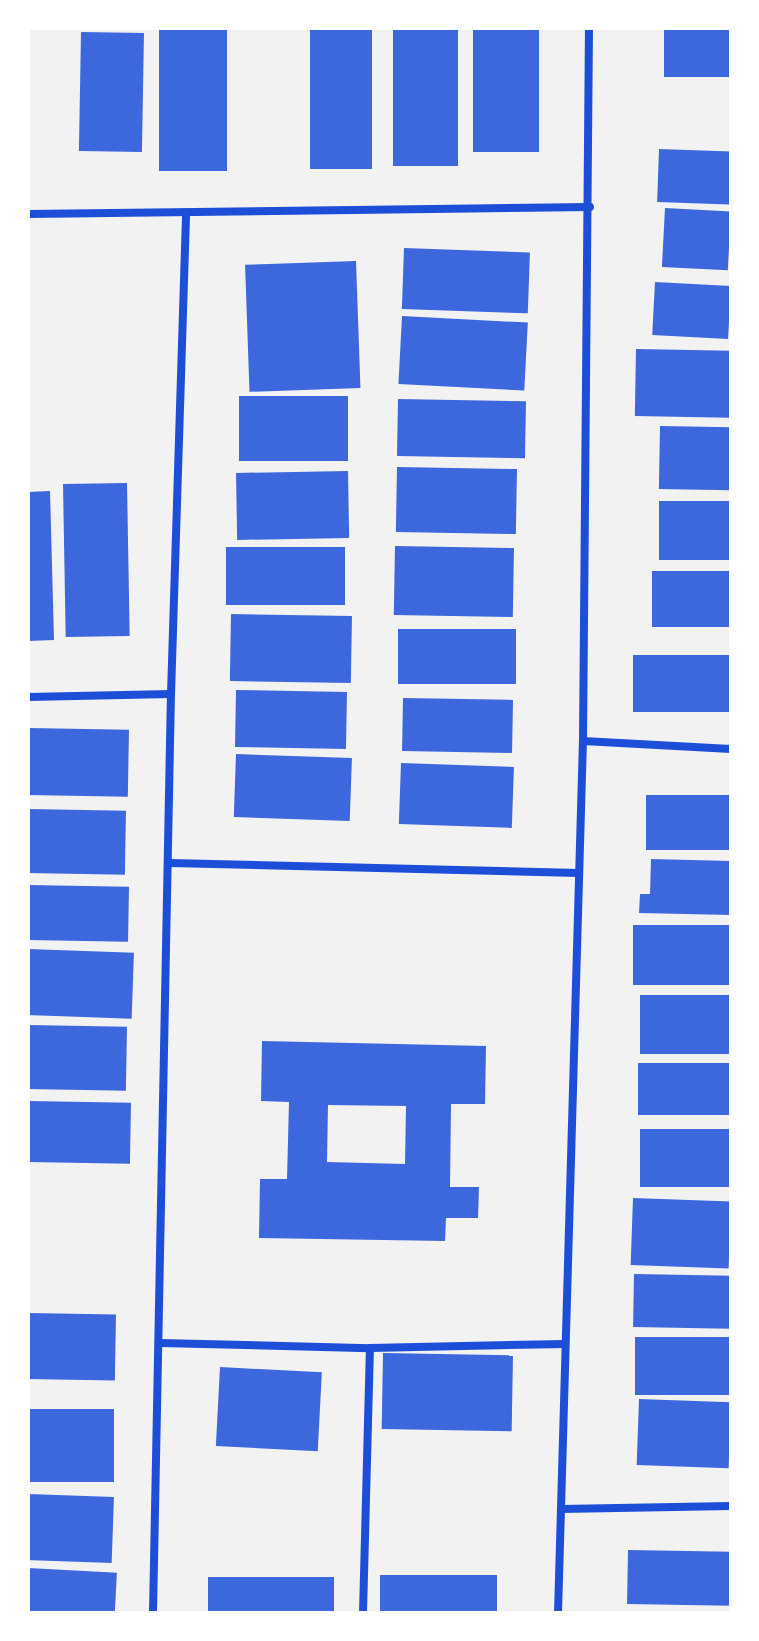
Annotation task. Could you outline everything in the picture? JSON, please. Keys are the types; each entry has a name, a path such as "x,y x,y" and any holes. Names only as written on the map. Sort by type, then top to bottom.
{"street":[{"path":"558,1613 583,741 590,207 589,28"},
{"path":"28,214 590,207"},
{"path":"153,1613 171,694 186,213"},
{"path":"28,697 171,694"},
{"path":"583,741 731,749"},
{"path":"170,863 579,873"},
{"path":"160,1343 370,1348 565,1344"},
{"path":"363,1613 370,1348"},
{"path":"561,1509 731,1506"}],"building":[{"path":"159,28 227,28 227,171 159,171"},
{"path":"393,28 458,28 458,166 393,166"},
{"path":"473,28 539,28 539,152 473,152"},
{"path":"664,28 731,28 731,77 664,77"},
{"path":"310,30 372,30 372,169 310,169"},
{"path":"81,32 144,33 142,152 79,151"},
{"path":"659,149 731,152 729,204 657,202"},
{"path":"665,208 731,211 728,270 662,267"},
{"path":"404,248 530,252 528,313 402,309"},
{"path":"356,261 360,388 249,392 245,265"},
{"path":"655,282 731,286 728,339 652,335"},
{"path":"402,316 528,323 524,391 398,384"},
{"path":"636,349 731,351 730,418 635,416"},
{"path":"239,396 348,396 348,461 239,461"},
{"path":"398,399 526,401 525,458 397,456"},
{"path":"660,426 731,427 730,490 659,489"},
{"path":"397,467 517,469 516,534 396,532"},
{"path":"348,471 349,538 237,540 236,473"},
{"path":"127,483 130,636 66,637 63,484"},
{"path":"50,491 54,640 28,641 28,492"},
{"path":"659,501 731,501 731,560 659,560"},
{"path":"395,546 514,548 513,617 394,615"},
{"path":"226,547 345,547 345,605 226,605"},
{"path":"652,571 731,571 731,627 652,627"},
{"path":"231,614 352,616 351,683 230,681"},
{"path":"398,629 516,629 516,684 398,684"},
{"path":"633,655 731,655 731,712 633,712"},
{"path":"236,690 347,692 346,749 235,747"},
{"path":"403,698 513,700 512,753 402,751"},
{"path":"28,728 129,730 128,797 28,795"},
{"path":"236,754 352,758 350,821 234,817"},
{"path":"401,763 514,767 512,828 399,824"},
{"path":"646,795 731,795 731,850 646,850"},
{"path":"28,809 126,811 125,875 28,873"},
{"path":"651,859 731,861 731,915 639,913 640,894 650,894"},
{"path":"28,885 129,887 128,942 28,940"},
{"path":"633,925 731,925 731,985 633,985"},
{"path":"28,949 134,953 132,1019 28,1015"},
{"path":"640,995 731,995 731,1054 640,1054"},
{"path":"28,1025 127,1027 126,1091 28,1089"},
{"path":"262,1041 486,1046 485,1104 451,1104 450,1187 479,1187 478,1218 446,1218 445,1241 259,1238 260,1179 287,1179 289,1102 261,1101","holes":["328,1105 406,1106 405,1164 327,1162"]},
{"path":"638,1063 731,1063 731,1115 638,1115"},
{"path":"28,1101 131,1103 130,1164 28,1162"},
{"path":"640,1129 731,1129 731,1187 640,1187"},
{"path":"633,1198 731,1201 729,1268 631,1265"},
{"path":"634,1274 731,1276 730,1329 633,1327"},
{"path":"28,1313 116,1315 115,1381 28,1379"},
{"path":"635,1337 731,1337 731,1395 635,1395"},
{"path":"383,1353 513,1355 512,1431 382,1429"},
{"path":"220,1367 322,1372 318,1451 216,1446"},
{"path":"639,1399 731,1402 729,1468 637,1465"},
{"path":"28,1409 114,1409 114,1482 28,1482"},
{"path":"28,1494 114,1497 112,1563 28,1560"},
{"path":"628,1550 731,1552 730,1606 627,1604"},
{"path":"28,1568 117,1573 115,1613 28,1613"},
{"path":"380,1575 497,1575 497,1613 380,1613"},
{"path":"208,1577 334,1577 334,1613 208,1613"}]}
